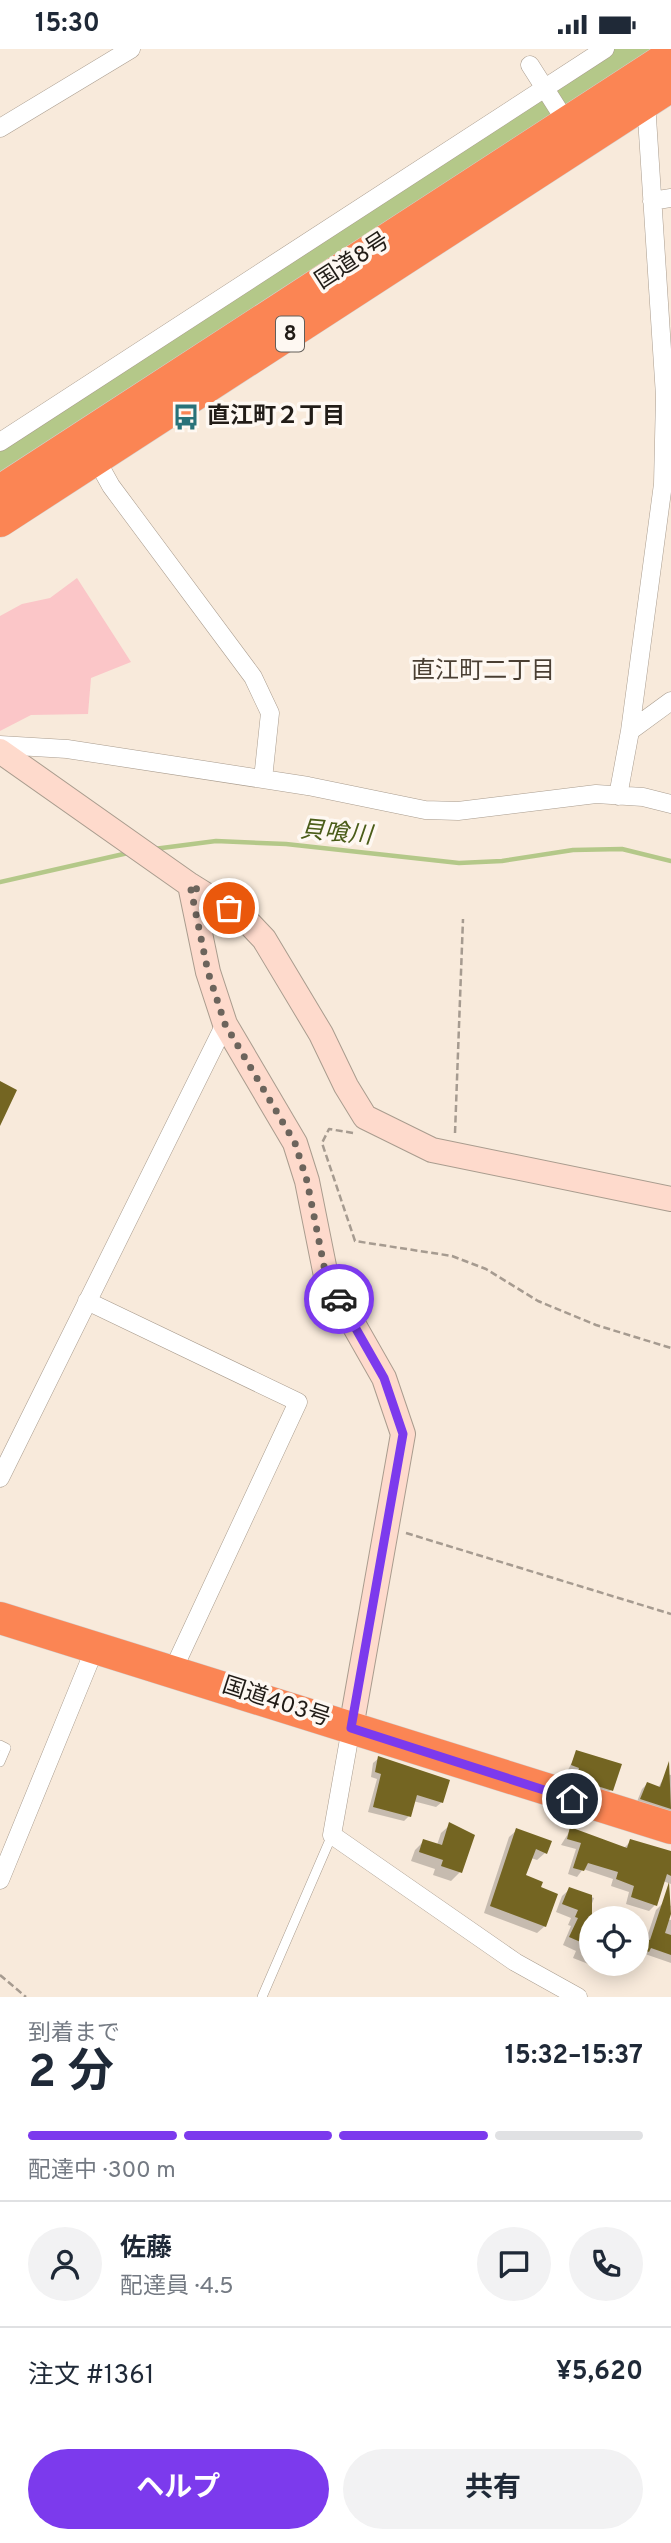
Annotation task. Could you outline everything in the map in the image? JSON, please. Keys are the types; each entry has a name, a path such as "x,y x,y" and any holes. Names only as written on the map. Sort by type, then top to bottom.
{"highway":[{"name":"国道8号","path":"0,521 96,459 574,135 671,55"},
{"name":"国道8号","path":"0,491 574,135 658,94"},
{"name":"国道403号","path":"0,1618 671,1828"}],"street":[{"path":"0,128 131,49"},
{"path":"0,442 605,49"},
{"path":"530,65 574,135"},
{"path":"618,796 630,731 663,484 668,420 652,201 658,94"},
{"path":"652,201 671,198"},
{"path":"96,459 111,486 253,677 270,713 262,779"},
{"path":"630,731 671,701"},
{"path":"0,745 67,748 436,810 458,811 596,794 642,797 671,804"},
{"path":"0,751 188,884 246,920 264,939 321,1034 346,1086 365,1117 407,1140 454,1155 671,1199"},
{"path":"188,884 208,972 225,1024 295,1143 307,1181 326,1276 384,1378 403,1434 332,1835 515,1962 578,1997"},
{"path":"0,1478 225,1024"},
{"path":"87,1301 298,1402 173,1670"},
{"path":"0,1880 95,1648"}],"lane":[{"path":"0,1745 6,1748 0,1762"},
{"path":"262,1997 332,1835"}],"path":[{"path":"454,1155 463,919"},
{"path":"381,1126 368,1136 329,1129 322,1143 355,1241 452,1256 486,1269 538,1301 596,1325 671,1348"},
{"path":"388,1527 671,1614"},
{"path":"0,1975 26,1997"}],"shaded area":[{"path":"77,578 131,662 91,678 88,714 31,715 0,731 0,616 22,604 50,598"}],"building":[{"path":"0,1081 17,1090 0,1126"},
{"path":"576,1750 622,1764 613,1791 575,1779 579,1768 571,1765"},
{"path":"378,1756 450,1780 443,1803 417,1795 411,1817 373,1807 381,1774 375,1772"},
{"path":"669,1761 671,1809 640,1799 647,1782 660,1787"},
{"path":"449,1822 475,1835 462,1873 441,1866 443,1860 419,1852 423,1839 442,1845"},
{"path":"570,1827 627,1848 630,1839 671,1851 671,1876 667,1874 657,1906 631,1897 634,1886 616,1879 618,1872 588,1863 584,1871 573,1868 581,1843 567,1839"},
{"path":"516,1828 552,1841 547,1854 536,1849 526,1875 543,1882 541,1887 558,1894 546,1927 490,1906"},
{"path":"669,1882 671,1914 665,1933 671,1935 671,1955 651,1948 649,1952 650,1940"},
{"path":"569,1887 592,1895 592,1906 579,1906 579,1941 569,1937 578,1918 575,1917 578,1910 562,1904"}],"waterway":[{"path":"0,462 640,49"},
{"name":"貝喰川","path":"154,849 216,841 286,844 459,863 502,861 573,850 622,849 671,861"},
{"name":"貝喰川","path":"0,882 128,853"}],"way so far":[{"path":"229,908 190,885 208,972 225,1024 249,1069 295,1143 307,1181 326,1276 339,1299"}],"place":[{"name":"直江町２丁目","path":"186,417"}],"district":[{"name":"直江町二丁目","path":"483,672"}],"route":[{"path":"339,1299 384,1378 399,1429 403,1434 361,1684 351,1728 572,1799"}]}
